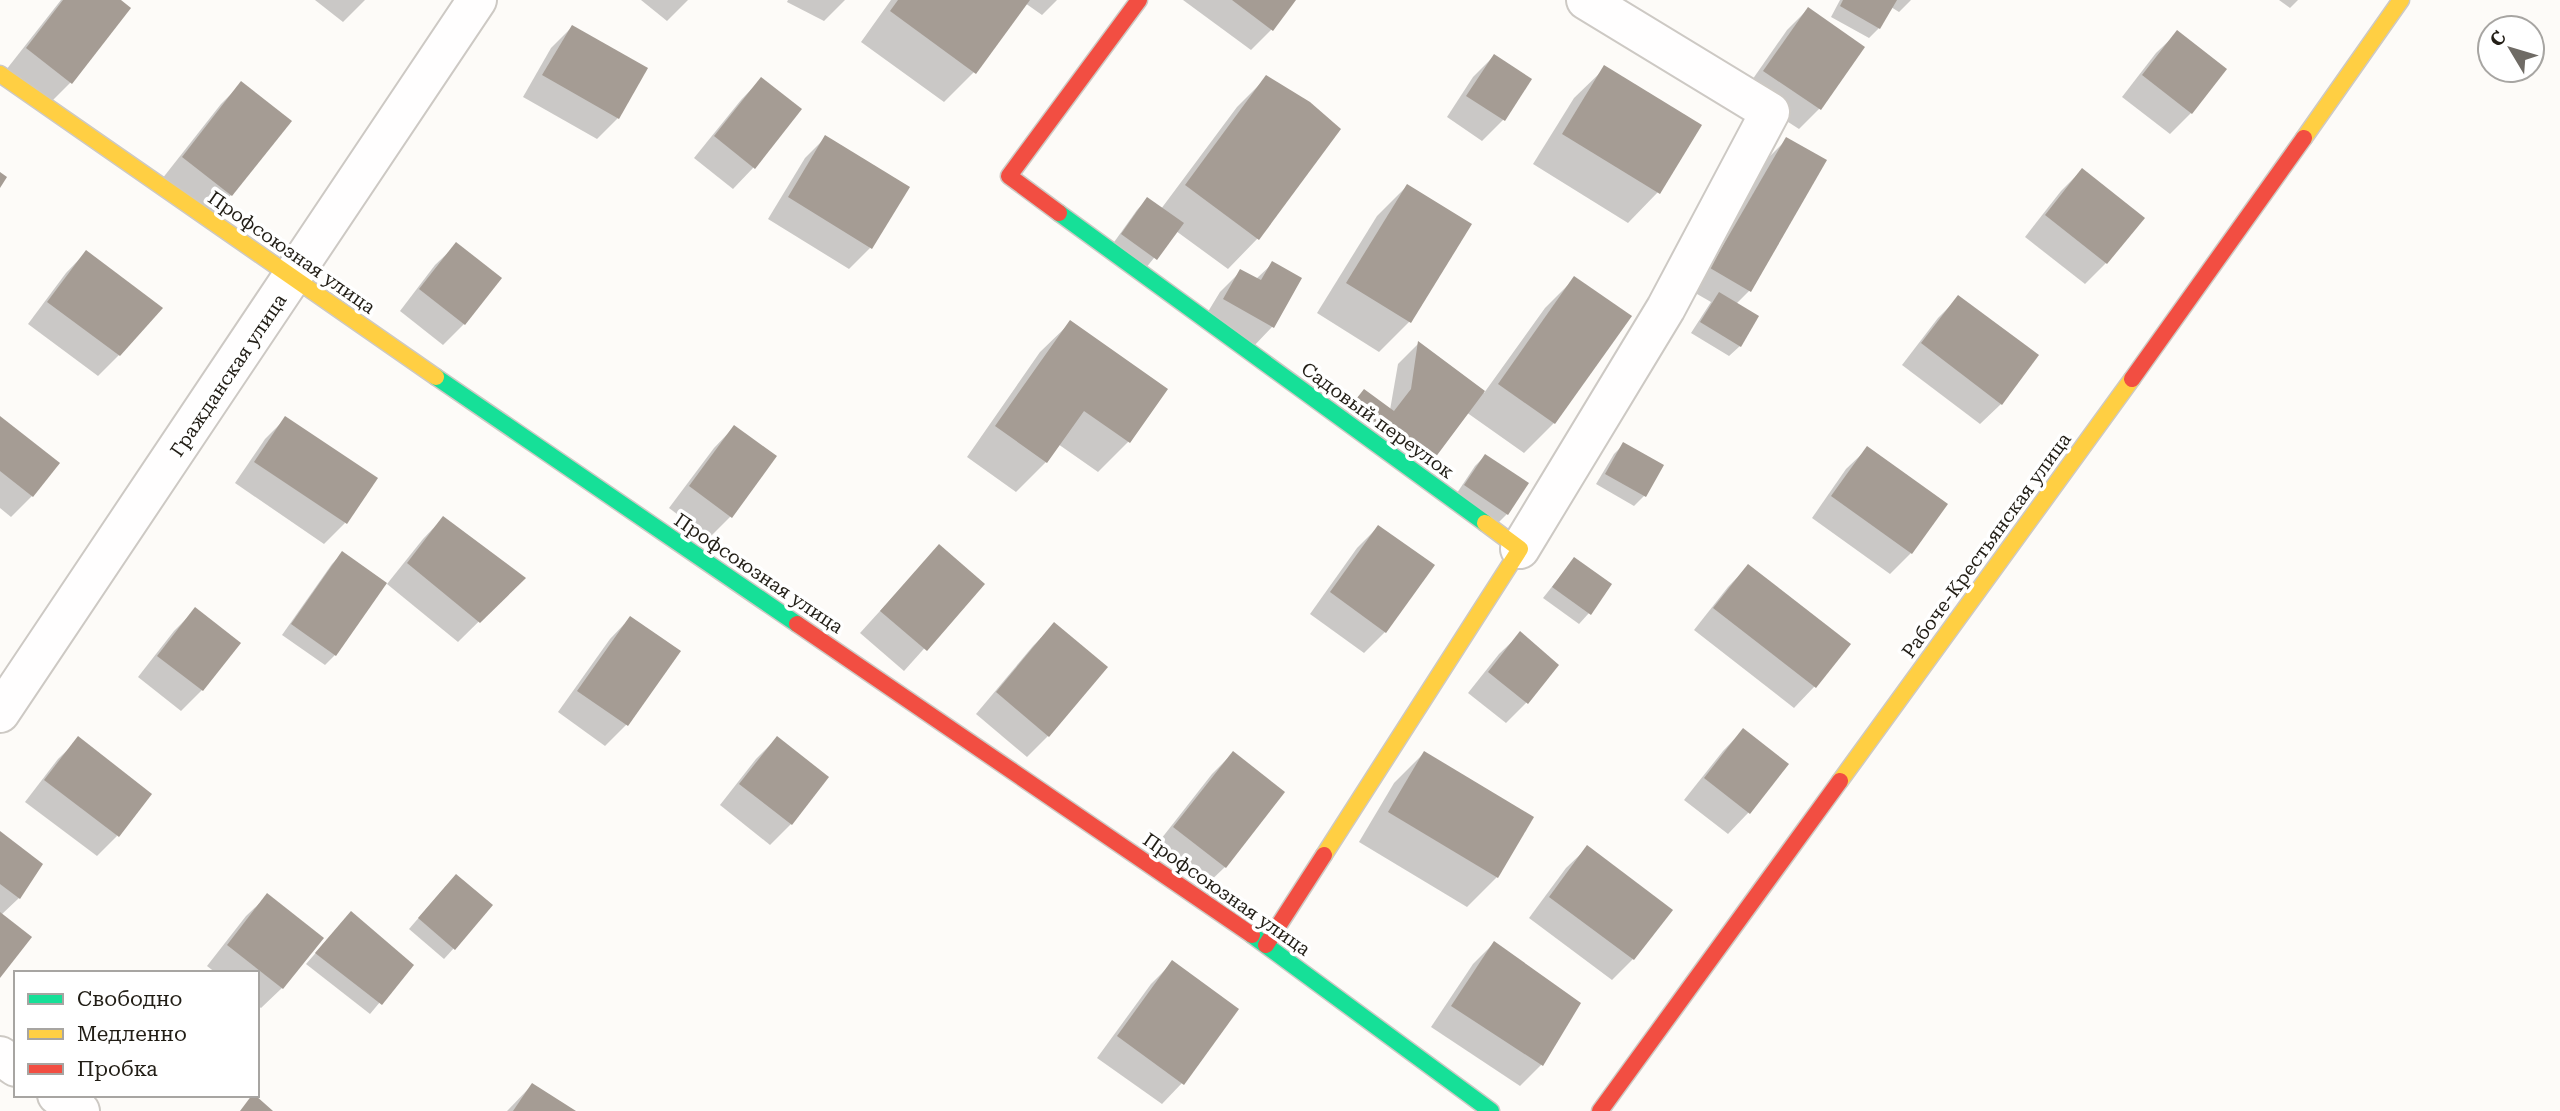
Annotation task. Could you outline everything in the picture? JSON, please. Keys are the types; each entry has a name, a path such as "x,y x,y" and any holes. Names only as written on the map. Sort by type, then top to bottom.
{"street":[{"name":"Гражданская улица","path":"0,713 477,0"},
{"name":"Садовый переулок","path":"1139,0 1009,176 1520,549"},
{"path":"1266,945 1520,549 1666,308 1770,112 1586,0"},
{"name":"Рабоче-Крестьянская улица","path":"1600,1111 2222,255 2401,0"},
{"name":"Профсоюзная улица","path":"0,74 292,279 1266,945 1491,1111"},
{"path":"60,1097 80,1111"}],"building":[{"path":"63,0 121,0 131,8 72,84 26,48"},
{"path":"898,0 1030,0 976,74 890,11"},
{"path":"1232,0 1296,0 1273,31"},
{"path":"1843,0 1897,0 1880,29 1840,6"},
{"path":"1808,7 1865,47 1821,110 1763,71"},
{"path":"572,25 648,68 619,119 542,75"},
{"path":"2177,30 2227,69 2192,114 2142,75"},
{"path":"1494,54 1532,79 1505,121 1466,96"},
{"path":"1604,65 1702,125 1660,194 1562,134"},
{"path":"1266,75 1310,102 1341,129 1259,240 1185,185"},
{"path":"761,77 802,109 755,169 714,136"},
{"path":"241,81 292,121 232,196 182,157"},
{"path":"825,135 910,187 872,249 788,197"},
{"path":"1786,137 1827,160 1751,292 1710,268"},
{"path":"2082,168 2145,218 2107,264 2045,215"},
{"path":"0,172 7,177 0,188"},
{"path":"1407,184 1472,224 1411,323 1346,283"},
{"path":"1147,197 1184,223 1157,260 1121,234"},
{"path":"456,242 502,278 465,325 419,289"},
{"path":"86,250 163,308 120,356 47,302"},
{"path":"1272,261 1302,278 1274,328 1223,299 1240,269 1261,280"},
{"path":"1574,276 1632,316 1555,424 1498,384"},
{"path":"1719,292 1759,316 1741,347 1700,322"},
{"path":"1958,295 2039,355 2002,405 1921,343"},
{"path":"1070,320 1168,389 1130,443 1084,411 1047,463 995,426"},
{"path":"1418,341 1485,391 1429,466 1350,407 1364,389 1394,411 1411,389"},
{"path":"0,416 60,463 33,497 0,471"},
{"path":"285,416 378,478 347,524 254,462"},
{"path":"734,425 777,456 732,518 689,486"},
{"path":"1623,442 1664,465 1646,497 1605,474"},
{"path":"1867,446 1948,504 1912,554 1831,496"},
{"path":"1485,454 1529,483 1508,515 1464,485"},
{"path":"443,516 526,578 480,623 407,563"},
{"path":"1378,525 1435,565 1386,633 1330,592"},
{"path":"939,544 985,584 927,651 880,611"},
{"path":"342,551 387,583 336,656 291,624"},
{"path":"1574,557 1612,584 1591,615 1552,587"},
{"path":"1748,564 1851,644 1816,688 1713,608"},
{"path":"195,607 241,643 203,691 157,656"},
{"path":"630,616 681,651 628,726 577,691"},
{"path":"1054,622 1108,667 1049,737 996,692"},
{"path":"1520,631 1559,665 1528,704 1488,672"},
{"path":"1743,728 1789,764 1750,814 1704,778"},
{"path":"78,736 152,794 119,837 44,780"},
{"path":"777,736 829,777 792,825 739,784"},
{"path":"1233,751 1285,792 1226,868 1173,827"},
{"path":"1424,751 1534,817 1498,878 1388,812"},
{"path":"0,831 43,864 20,899 0,884"},
{"path":"1587,845 1673,910 1634,960 1549,897"},
{"path":"456,874 493,905 455,950 418,918"},
{"path":"267,893 324,938 283,989 227,945"},
{"path":"351,911 414,965 382,1005 315,953"},
{"path":"0,912 32,937 0,978"},
{"path":"1494,941 1581,1003 1543,1066 1451,1006"},
{"path":"1172,960 1239,1009 1184,1085 1117,1036"},
{"path":"532,1083 576,1111 513,1111"},
{"path":"250,1097 257,1097 273,1111 240,1111"}],"traffic: fast":[{"path":"1059,213 1485,523"},
{"path":"436,377 797,624"},
{"path":"1252,935 1491,1111"}],"traffic: slow":[{"path":"2304,138 2401,0"},
{"path":"0,74 436,377"},
{"path":"1840,781 2132,379"},
{"path":"1324,855 1520,549 1485,523"}],"traffic: jam":[{"path":"1059,213 1009,176 1139,0"},
{"path":"2132,379 2304,138"},
{"path":"797,624 1252,935"},
{"path":"1600,1111 1840,781"},
{"path":"1266,945 1324,855"}]}
